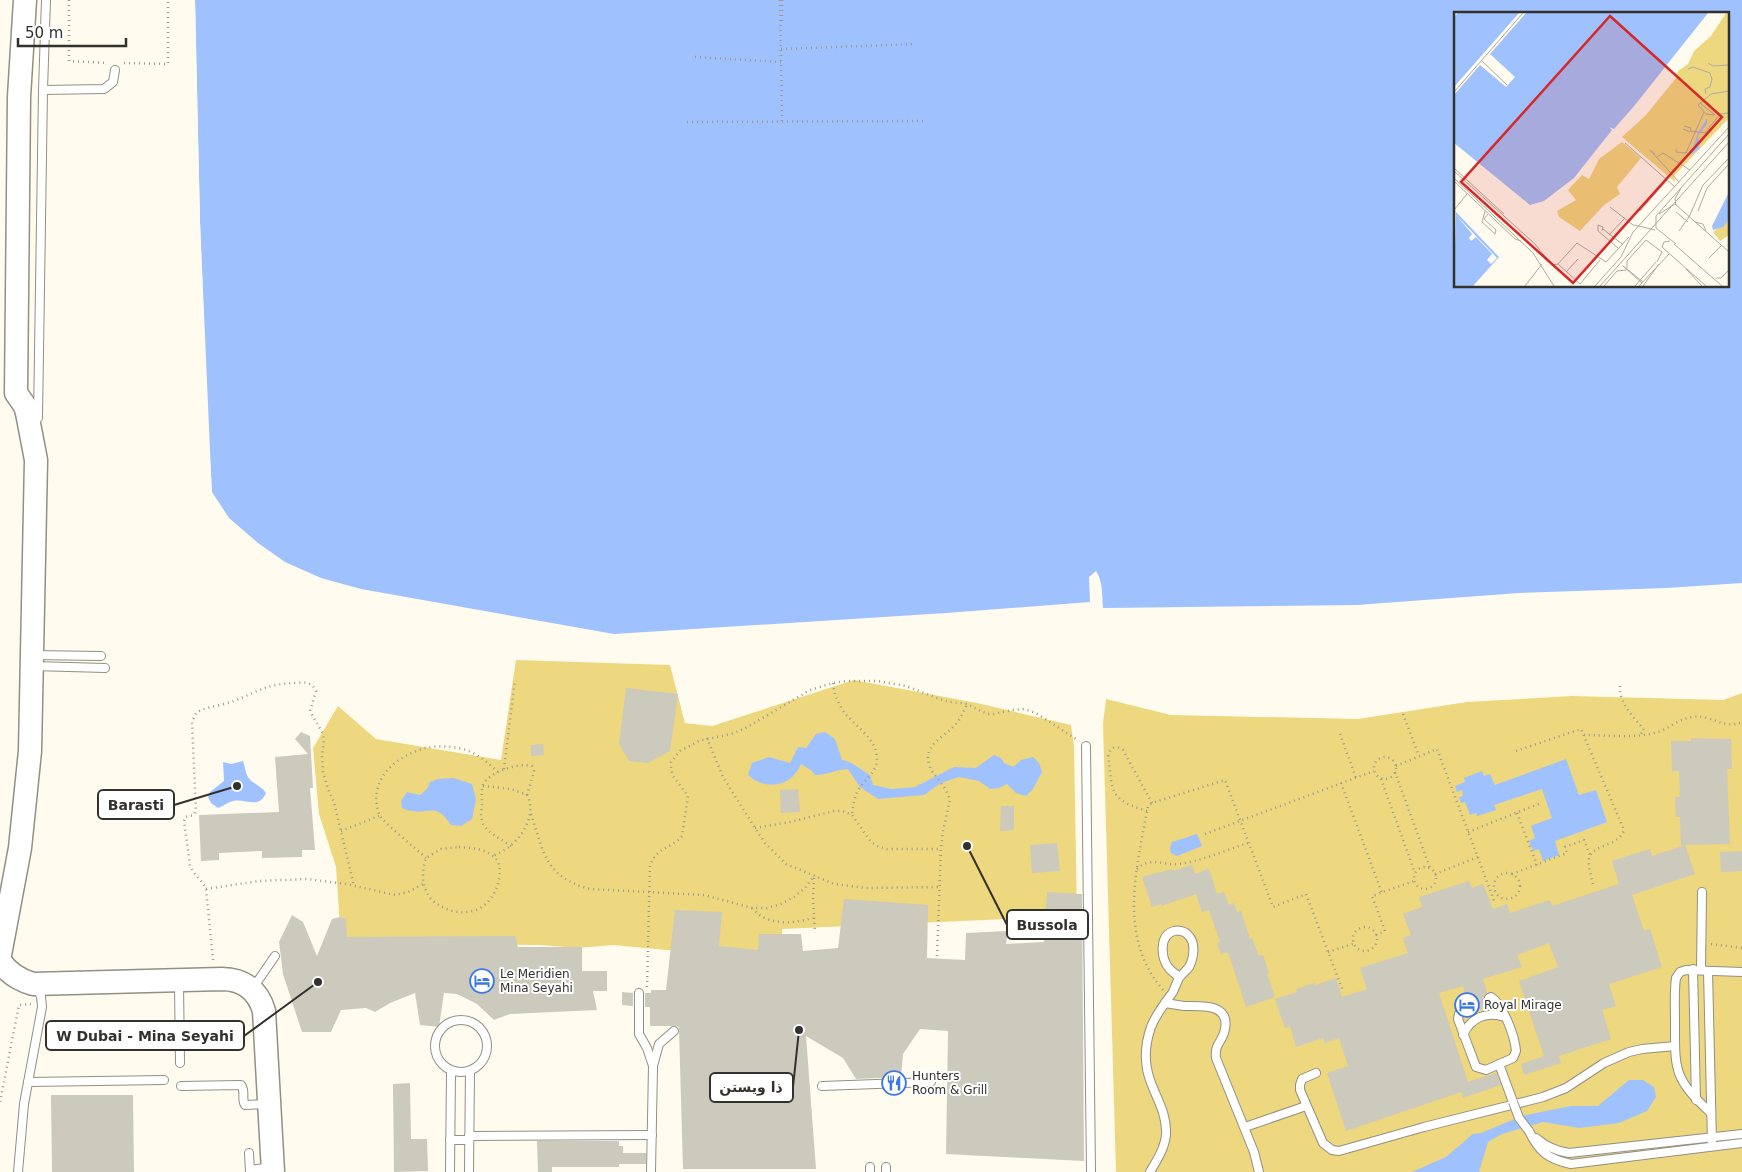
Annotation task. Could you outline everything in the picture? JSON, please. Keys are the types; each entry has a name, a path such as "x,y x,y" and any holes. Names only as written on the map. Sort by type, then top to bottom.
{"street":[{"path":"12,0 8,73 10,82 19,97"},
{"path":"0,955 20,848 30,750 36,460 28,413 16,393 19,97 25,0"},
{"path":"0,961 10,973 37,992 215,979 238,981 252,989 262,1003 264,1010 273,1169"}],"lane":[{"path":"36,460 46,0"},
{"path":"43,90 104,89 113,82 117,66"},
{"path":"31,660 101,656"},
{"path":"31,660 105,668"},
{"path":"1086,746 1091,1172"},
{"path":"1696,1100 1702,892"},
{"path":"1150,1172 1162,1148 1166,1135 1166,1121 1150,1079 1146,1061 1147,1043 1151,1026 1180,977 1190,965 1193,950 1189,935 1182,931 1174,931 1168,935 1164,942 1163,950 1167,966 1180,977"},
{"path":"252,989 275,956"},
{"path":"1711,1113 1689,1092 1678,1073 1675,1062 1676,978 1680,972 1686,970 1742,972"},
{"path":"1701,970 1712,1147"},
{"path":"179,981 180,1063"},
{"path":"18,1172 21,1127 42,1012 37,992"},
{"path":"639,993 639,1034 654,1066"},
{"path":"1468,1006 1459,1014 1458,1019 1476,1067 1486,1070 1512,1058 1516,1051 1505,1017 1495,999 1489,998"},
{"path":"1167,1000 1178,1005 1212,1007 1223,1016 1225,1030 1217,1043 1216,1058 1245,1127 1259,1172"},
{"path":"1463,1035 1471,1022 1483,1015 1491,1014 1505,1017"},
{"path":"455,1020 467,1020 477,1025 485,1034 488,1046 486,1057 479,1066 470,1071 461,1073 451,1071 445,1068 437,1057 434,1046 437,1034 445,1025 455,1020"},
{"path":"651,1172 654,1066 659,1044 674,1030"},
{"path":"1316,1073 1302,1080 1300,1084 1306,1106 1322,1143 1339,1151 1543,1097 1566,1088 1604,1063 1629,1052 1675,1046"},
{"path":"1499,1064 1520,1118 1537,1140 1558,1152 1569,1153 1742,1134"},
{"path":"450,1172 451,1071"},
{"path":"469,1172 470,1071"},
{"path":"28,1082 164,1080"},
{"path":"822,1086 931,1082"},
{"path":"181,1086 241,1085 245,1106 269,1104"},
{"path":"1245,1127 1306,1106"},
{"path":"1529,1131 1535,1144 1545,1154 1557,1161 1571,1164 1742,1143"},
{"path":"450,1140 469,1138 652,1135"},
{"path":"249,1153 250,1171 273,1169"}],"path":[{"path":"69,0 69,61 109,63"},
{"path":"117,66 168,64 168,0"},
{"path":"781,0 782,122"},
{"path":"781,0 783,115"},
{"path":"781,49 915,44"},
{"path":"695,57 781,62"},
{"path":"688,122 924,121"},
{"path":"504,769 515,680"},
{"path":"639,993 639,988 647,988 650,865 653,858 663,848 678,841 684,830 684,815 688,796 673,776 671,769 671,762 680,751 707,738 725,736 744,729 810,690 833,683 862,681 892,683 921,691 945,701 967,704 987,714 1024,709 1036,713 1086,746"},
{"path":"215,979 206,889 203,882 192,871 190,866 184,820 185,817 194,815 196,811 192,722 196,713 233,701 265,686 280,683 308,682 313,685 316,691 310,711 323,734 323,772 334,802 354,886"},
{"path":"833,683 836,698 843,711 872,741 876,751 876,768 860,787 856,795 852,815"},
{"path":"1620,686 1622,700 1644,730 1640,735"},
{"path":"937,956 941,849 950,800 930,768 928,760 930,749 935,740 955,726 967,704"},
{"path":"1403,714 1419,756"},
{"path":"1584,735 1640,735 1659,732 1681,720 1694,716 1706,717 1732,725 1742,722"},
{"path":"1516,751 1581,729 1624,830 1618,840 1594,850 1590,855 1588,862 1593,884"},
{"path":"1340,734 1356,778"},
{"path":"707,738 724,777 765,844 786,864 834,884 866,888 939,887"},
{"path":"426,858 379,816 376,800 378,785 383,775 399,760 422,748 445,746 465,750 484,759 498,772"},
{"path":"1147,811 1124,803 1113,790 1108,755 1114,747 1119,747 1123,750 1152,803"},
{"path":"1396,766 1437,749 1496,904"},
{"path":"1381,779 1415,872 1414,881 1420,888 1428,888 1435,882 1435,874 1430,868 1395,772 1396,766 1393,761 1382,757 1374,765 1376,776 1381,779 1387,779 1395,772"},
{"path":"511,846 494,835 482,821 483,786 486,780 504,769 527,764 532,766 534,771 527,795"},
{"path":"1204,834 1374,771"},
{"path":"1167,1000 1146,963 1133,915 1137,870 1148,806 1152,803 1225,780 1273,907 1306,894 1343,991"},
{"path":"1341,783 1382,893"},
{"path":"483,786 511,789 527,795 531,801 531,814 546,860 554,871 565,879 590,889 704,895 752,908 767,908 781,904 794,897 805,888 814,876"},
{"path":"1468,832 1542,803"},
{"path":"755,828 834,811 842,811 852,815 871,842 879,847 887,849 941,849"},
{"path":"1517,813 1537,865"},
{"path":"493,856 511,846 522,833 531,814"},
{"path":"341,831 379,816"},
{"path":"1512,874 1519,881 1520,891 1517,895 1508,899 1498,895 1495,891 1495,881 1498,877 1507,873 1512,874 1567,853 1565,848 1584,840 1590,855"},
{"path":"1137,870 1142,864 1150,861 1178,864 1248,842"},
{"path":"459,847 478,849 493,856 498,862 500,873 491,900 477,910 461,913 445,909 431,899 424,884 422,869 426,858 441,850 459,847"},
{"path":"1435,874 1478,857"},
{"path":"1415,872 1421,867 1430,868"},
{"path":"814,876 813,918 815,933"},
{"path":"206,889 259,881 307,879 354,886 395,895 408,892 424,884"},
{"path":"1376,935 1385,932 1372,896 1414,881"},
{"path":"1491,892 1495,891"},
{"path":"752,908 759,916 780,922 797,922 813,918"},
{"path":"1360,928 1370,928 1376,935 1376,944 1369,951 1360,951 1353,944 1353,934 1360,928"},
{"path":"1701,942 1742,948"},
{"path":"1328,952 1353,944"},
{"path":"0,1102 18,1005 32,1004 37,992"}],"shaded area":[{"path":"516,660 670,665 685,723 712,726 854,680 977,703 1071,725 1074,746 1077,916 782,929 783,977 709,954 613,945 578,948 540,945 341,943 336,867 319,814 313,748 338,706 376,739 501,760"},
{"path":"1742,693 1742,1172 1116,1172 1103,723 1106,699 1171,715 1358,719 1467,702 1572,696 1723,700"}],"water":[{"path":"195,0 1742,0 1742,583 1667,588 1519,593 1357,605 1103,608 1101,584 1096,571 1089,577 1090,602 614,634 361,589 321,578 285,562 258,543 229,518 212,492 200,222"},
{"path":"825,732 835,739 842,760 854,764 870,775 873,785 892,789 915,787 954,767 976,768 994,755 1013,767 1021,760 1033,757 1039,763 1042,772 1033,789 1026,796 1016,793 1007,784 999,788 990,789 979,781 959,777 941,783 924,795 878,799 860,787 848,769 815,775 801,764 791,778 785,782 770,785 755,780 748,775 752,763 769,757 790,763 798,747 806,748 816,734"},
{"path":"1566,759 1579,795 1596,790 1607,822 1555,841 1559,855 1543,861 1539,849 1533,851 1529,841 1535,838 1531,826 1552,818 1542,789 1494,805 1496,810 1477,816 1476,813 1470,815 1465,802 1461,803 1459,797 1463,796 1462,790 1457,792 1455,786 1465,782 1464,778 1482,771 1484,776 1490,774 1495,785"},
{"path":"243,761 248,778 266,793 260,801 238,800 218,808 211,803 208,797 210,792 224,781 223,762 231,764"},
{"path":"453,778 472,784 476,799 472,819 461,826 451,825 445,817 434,811 417,812 402,808 401,801 407,792 420,795 427,789 430,782 438,779"},
{"path":"1197,834 1202,846 1177,856 1171,853 1172,842"},
{"path":"1629,1080 1643,1080 1654,1087 1656,1097 1647,1111 1619,1123 1579,1128 1543,1122 1502,1134 1488,1142 1479,1172 1412,1172 1446,1157 1473,1134 1481,1133 1522,1116 1571,1106 1598,1106"}],"pier":[{"path":"192,0 195,0 200,222 212,496 210,492 205,428 197,222"}],"building":[{"path":"626,688 678,694 670,751 648,763 629,761 619,744"},
{"path":"301,732 310,736 313,788 310,788 315,850 302,850 302,857 262,858 262,851 219,853 219,860 201,861 199,815 279,812 275,757 308,754 295,739"},
{"path":"1691,738 1731,739 1732,769 1727,769 1730,844 1681,845 1680,817 1676,817 1675,797 1680,797 1679,771 1672,771 1671,741 1691,741"},
{"path":"543,744 544,755 531,756 531,745"},
{"path":"798,789 800,812 781,813 780,790"},
{"path":"1001,806 1014,806 1014,830 1000,831"},
{"path":"1057,843 1060,871 1032,873 1030,845"},
{"path":"1685,845 1695,874 1632,895 1644,931 1650,929 1662,967 1609,984 1616,1006 1602,1010 1611,1039 1559,1056 1561,1063 1524,1075 1521,1064 1544,1056 1519,981 1558,967 1549,943 1517,955 1522,967 1483,979 1487,993 1484,995 1484,1000 1492,1006 1472,1013 1473,1004 1467,1001 1463,986 1439,993 1468,1082 1496,1073 1501,1085 1463,1098 1461,1092 1346,1131 1327,1073 1348,1066 1339,1038 1325,1043 1323,1038 1296,1047 1290,1026 1285,1028 1275,999 1297,992 1296,989 1336,978 1342,997 1367,989 1360,968 1408,953 1403,938 1411,935 1403,914 1422,907 1419,897 1469,881 1472,888 1483,884 1493,909 1507,904 1510,913 1550,900 1552,906 1619,884 1612,861 1650,849 1652,856"},
{"path":"1742,851 1742,871 1721,872 1720,852"},
{"path":"1192,865 1195,874 1209,869 1217,894 1224,892 1229,905 1234,903 1237,912 1241,911 1250,939 1252,938 1259,956 1263,955 1275,997 1246,1007 1228,952 1221,954 1217,943 1220,942 1209,910 1202,912 1196,894 1161,906 1161,904 1152,907 1142,877"},
{"path":"1047,892 1082,894 1084,1161 946,1154 948,1031 920,1029 903,1054 901,1077 856,1079 843,1058 806,1036 816,1169 683,1169 679,1027 650,1026 650,1007 645,1007 645,993 651,993 651,990 666,990 675,910 722,912 719,946 758,950 759,934 801,934 803,951 838,948 844,899 928,905 927,958 965,960 966,933 1008,931 1006,944 1044,942"},
{"name":"Le Meridien Mina Seyahi","path":"292,915 303,922 317,956 332,919 340,917 346,919 347,937 515,936 518,947 582,947 582,971 607,971 607,991 593,991 597,1010 510,1014 494,1020 477,1004 457,994 444,993 439,1027 420,1025 415,993 390,1003 375,1012 366,1008 341,1010 331,1032 302,1032 283,974 279,942"},
{"path":"622,992 633,993 633,1006 622,1005"},
{"path":"410,1083 411,1139 427,1139 428,1171 394,1172 393,1084"},
{"path":"51,1095 133,1095 134,1172 52,1172"},
{"path":"537,1141 619,1141 619,1146 623,1146 623,1153 646,1153 646,1164 619,1164 619,1167 552,1167 552,1172 538,1172"}],"place":[{"name":"Barasti","path":"237,786"},
{"name":"Bussola","path":"967,846"},
{"name":"Le Meridien Mina Seyahi","path":"482,981"},
{"name":"W Dubai - Mina Seyahi","path":"318,982"},
{"name":"Royal Mirage","path":"1467,1005"},
{"name":"ذا ويستن","path":"799,1030"},
{"name":"Hunters Room & Grill","path":"894,1083"}]}
